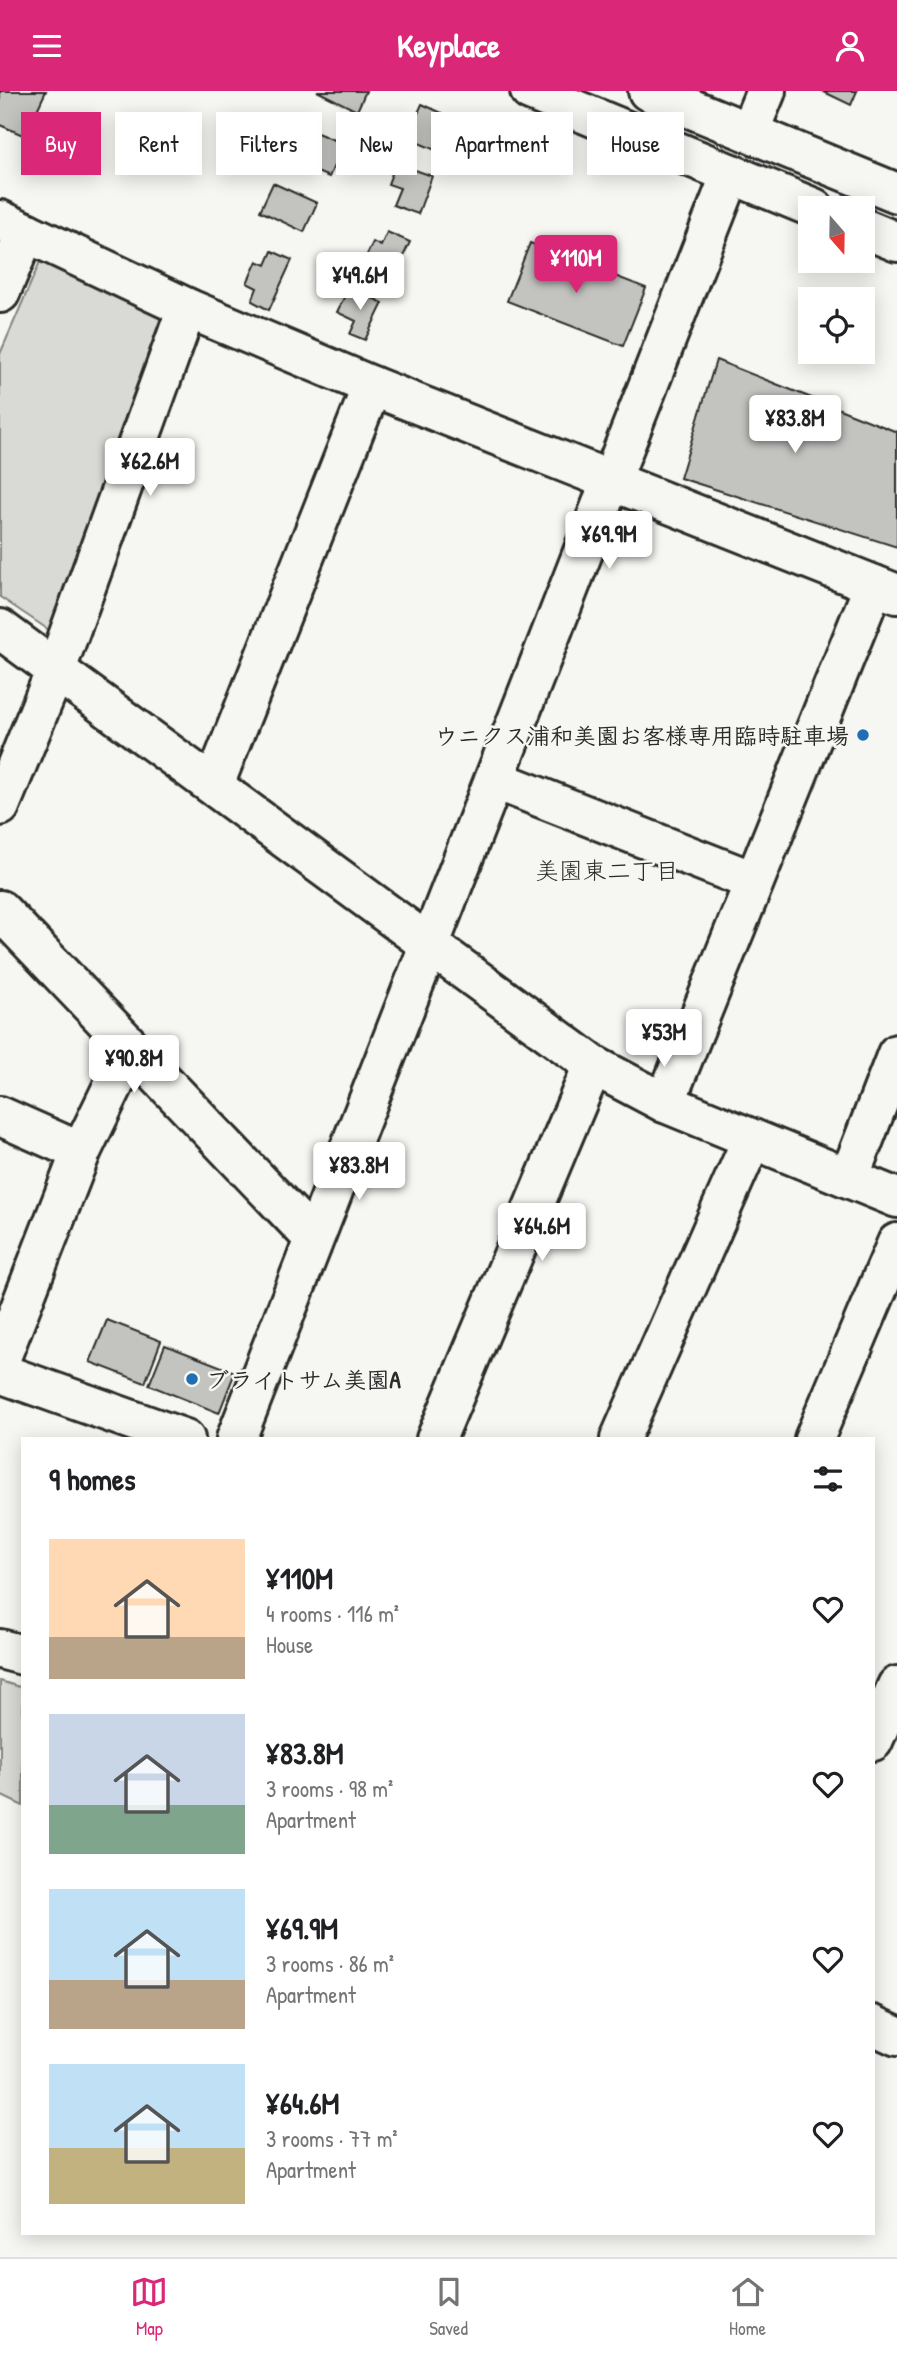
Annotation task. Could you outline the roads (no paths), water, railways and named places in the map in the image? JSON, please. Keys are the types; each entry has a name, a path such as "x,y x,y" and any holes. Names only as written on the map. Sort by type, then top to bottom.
{"street":[{"path":"530,91 798,201"},
{"path":"648,91 897,193"},
{"path":"749,132 766,91"},
{"path":"237,1437 731,174"},
{"path":"0,293 13,226 187,308 372,386 613,479 885,590 753,881 665,1103"},
{"path":"875,233 897,242"},
{"path":"0,806 57,667 187,308"},
{"path":"214,785 372,386"},
{"path":"0,629 57,667 593,1065 665,1103 897,1198"},
{"path":"496,780 753,881"},
{"path":"0,910 313,1238"},
{"path":"0,1360 81,1152 131,1049"},
{"path":"849,1178 897,1054"},
{"path":"437,1437 593,1065"},
{"path":"0,1116 81,1152"},
{"path":"621,1437 752,1139"},
{"path":"815,1437 897,1243"},
{"path":"0,1373 180,1437"},
{"path":"0,1649 21,1654"},
{"path":"875,1736 897,1686"},
{"path":"875,1742 897,1752"},
{"path":"875,2026 897,2036"}],"place":[{"name":"ウニクス浦和美園お客様専用臨時駐車場","path":"863,735"},
{"name":"ブライトサム美園A","path":"192,1379"}],"district":[{"name":"美園東二丁目","path":"607,870"}]}
